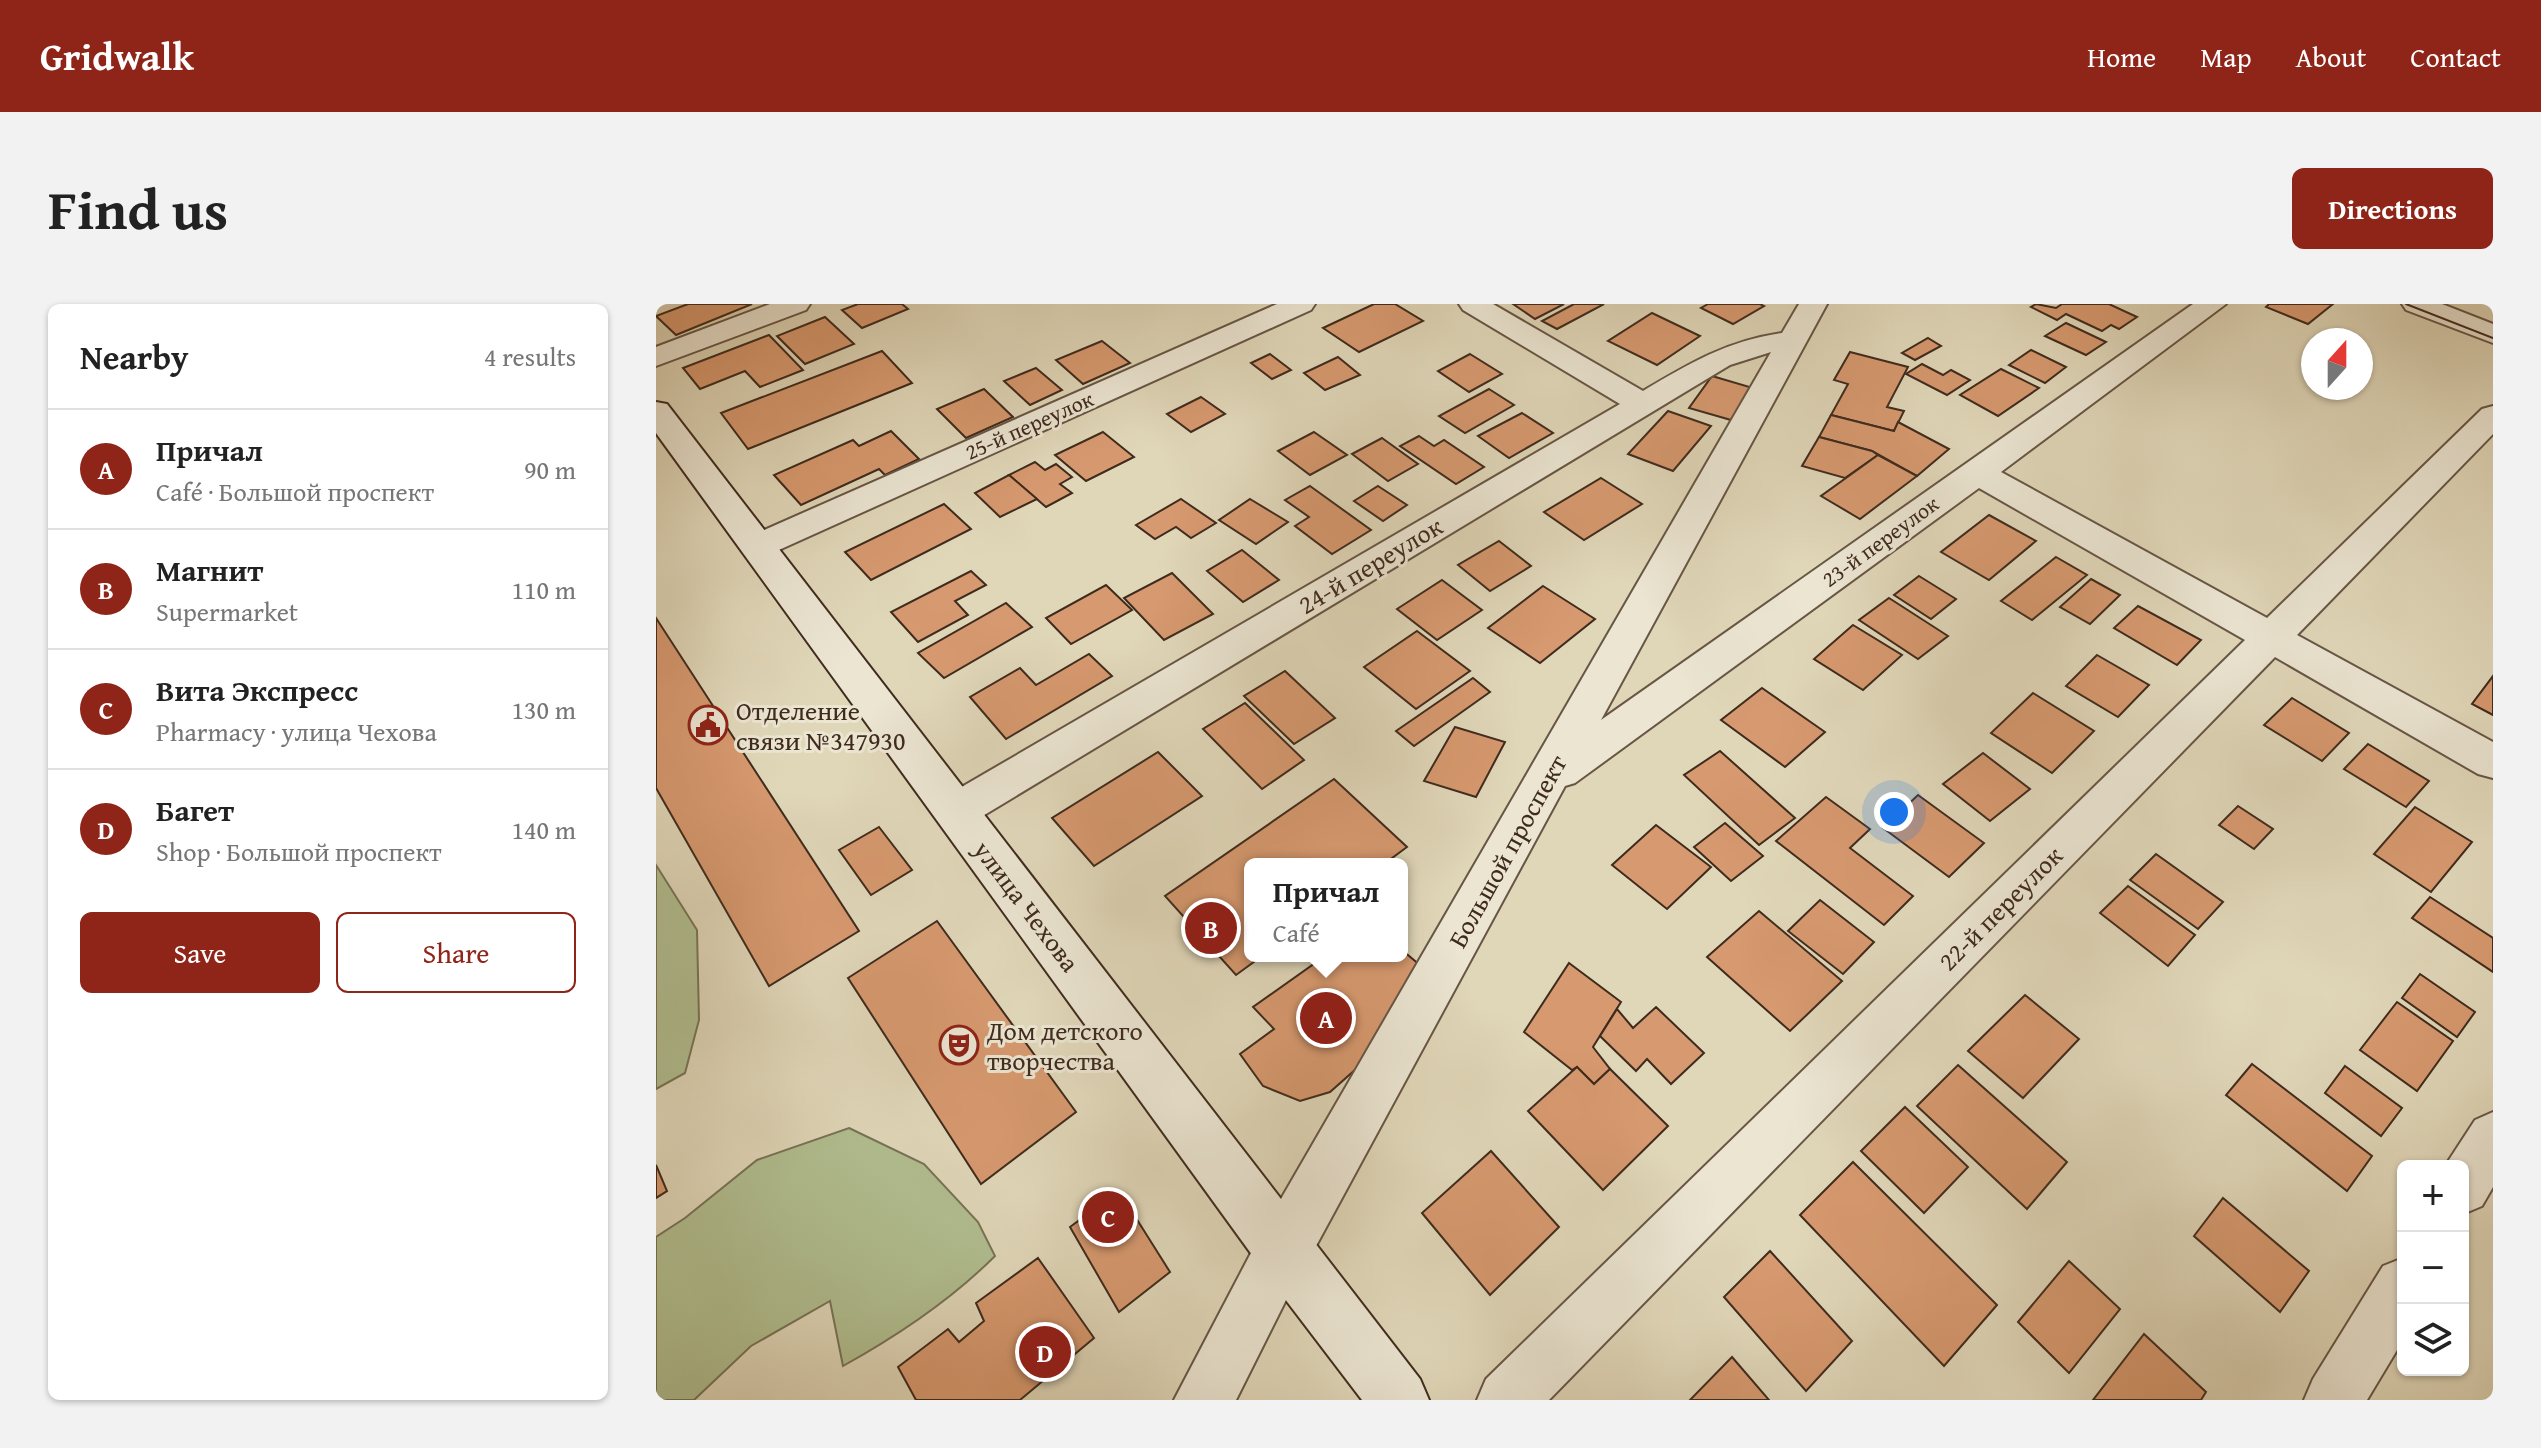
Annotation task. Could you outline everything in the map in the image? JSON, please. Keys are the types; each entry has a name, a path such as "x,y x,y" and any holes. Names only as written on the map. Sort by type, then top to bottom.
{"street":[{"path":"656,357 796,304"},
{"name":"25-й переулок","path":"758,546 1301,304"},
{"path":"1473,304 1643,404"},
{"name":"Большой проспект","path":"1204,1400 1283,1250 1813,304"},
{"name":"23-й переулок","path":"1548,779 2212,304"},
{"path":"2416,304 2493,334"},
{"name":"24-й переулок","path":"956,811 1719,359 1759,345 1793,340"},
{"name":"улица Чехова","path":"656,411 1283,1250 1399,1400"},
{"name":"22-й переулок","path":"1507,1400 2493,416"},
{"path":"1976,472 2493,762"},
{"path":"2469,1177 2493,1138"},
{"path":"2334,1400 2397,1296"}],"green space":[{"path":"656,865 697,930 699,1020 685,1073 656,1089"},
{"path":"849,1128 924,1164 978,1222 995,1256 923,1316 843,1366 830,1301 751,1346 694,1400 656,1400 656,1237 685,1218 757,1160"}],"building":[{"path":"688,304 752,304 676,335 656,316"},
{"path":"858,304 902,304 908,309 862,328 842,310"},
{"path":"1374,304 1395,304 1423,321 1359,352 1323,328"},
{"path":"1513,304 1564,304 1535,319"},
{"path":"1574,304 1604,304 1557,329 1542,321"},
{"path":"1708,304 1764,306 1733,324 1701,308"},
{"path":"2036,304 2056,308 2062,304 2109,304 2137,317 2119,329 2111,325 2102,331 2066,314 2057,320 2031,307"},
{"path":"2269,304 2333,304 2308,324 2266,307"},
{"path":"1652,313 1700,336 1657,365 1608,341"},
{"path":"825,317 854,344 805,364 777,336"},
{"path":"2066,323 2106,342 2086,355 2045,336"},
{"path":"769,335 803,370 760,387 745,371 700,389 683,368"},
{"path":"1928,338 1941,346 1915,360 1902,353"},
{"path":"1102,341 1130,363 1083,384 1056,360"},
{"path":"2031,350 2066,367 2045,383 2009,365"},
{"path":"882,351 912,383 748,449 721,413"},
{"path":"1850,352 1908,367 1887,407 1904,411 1894,431 1831,415 1848,384 1834,380"},
{"path":"1270,354 1291,370 1272,379 1251,363"},
{"path":"1470,354 1502,374 1469,392 1438,371"},
{"path":"1338,357 1360,375 1325,390 1304,373"},
{"path":"1922,364 1943,375 1951,370 1970,380 1947,395 1906,374"},
{"path":"1036,368 1062,390 1030,405 1004,381"},
{"path":"2001,369 2039,388 1998,416 1960,395"},
{"path":"1712,376 1753,388 1731,420 1689,408"},
{"path":"984,389 1013,417 966,438 937,409"},
{"path":"1489,389 1514,405 1465,433 1439,416"},
{"path":"1201,397 1225,414 1191,432 1167,414"},
{"path":"1668,411 1711,426 1673,471 1628,454"},
{"path":"1522,413 1553,433 1509,458 1478,436"},
{"path":"1831,415 1894,431 1898,422 1949,449 1917,476 1872,451 1819,437"},
{"path":"891,431 919,459 885,475 879,469 801,505 774,475 853,440 859,446"},
{"path":"1103,432 1134,457 1086,481 1055,455"},
{"path":"1314,432 1347,455 1310,475 1278,451"},
{"path":"1419,436 1434,446 1444,440 1484,467 1456,484 1400,446"},
{"path":"1819,437 1878,455 1845,478 1802,466"},
{"path":"1382,438 1418,464 1388,481 1352,454"},
{"path":"1878,455 1917,476 1860,519 1821,496"},
{"path":"1035,462 1045,470 1056,464 1072,477 1060,484 1072,493 1046,507 1009,475"},
{"path":"1009,475 1037,499 1000,517 975,493"},
{"path":"1601,478 1642,504 1584,540 1544,512"},
{"path":"1310,486 1371,530 1332,554 1295,526 1309,517 1285,500"},
{"path":"1378,486 1407,505 1383,521 1354,501"},
{"path":"1181,499 1216,523 1191,538 1176,527 1155,539 1136,525"},
{"path":"1250,499 1288,522 1256,544 1219,520"},
{"path":"944,504 971,529 871,580 845,552"},
{"path":"1989,515 2036,541 1989,580 1941,552"},
{"path":"1499,541 1531,566 1490,591 1458,565"},
{"path":"1242,550 1279,580 1243,602 1207,571"},
{"path":"2056,557 2087,575 2032,620 2001,601"},
{"path":"971,571 986,585 955,601 968,615 918,642 891,612"},
{"path":"1172,573 1213,614 1164,640 1124,598"},
{"path":"1919,576 1956,599 1931,619 1894,595"},
{"path":"2091,579 2120,595 2090,624 2060,607"},
{"path":"1442,580 1482,610 1437,640 1397,609"},
{"path":"1106,585 1132,610 1071,644 1046,618"},
{"path":"1543,586 1595,619 1540,663 1488,628"},
{"path":"1889,598 1948,636 1918,659 1859,620"},
{"path":"1006,603 1032,627 944,678 918,653"},
{"path":"2138,606 2201,640 2177,665 2114,628"},
{"path":"656,618 859,931 769,986 656,788"},
{"path":"1853,625 1902,655 1863,690 1814,659"},
{"path":"1417,631 1470,671 1416,709 1364,667"},
{"path":"1089,654 1112,676 1006,739 970,697 1020,668 1036,685"},
{"path":"2097,655 2149,685 2118,717 2066,686"},
{"path":"1285,671 1335,718 1294,744 1244,696"},
{"path":"2493,676 2493,715 2472,704"},
{"path":"1473,678 1490,692 1414,746 1396,731"},
{"path":"1762,688 1825,732 1785,767 1721,720"},
{"path":"2033,693 2094,731 2052,773 1991,733"},
{"path":"2292,698 2349,733 2322,761 2264,725"},
{"path":"1245,703 1304,760 1262,789 1203,729"},
{"path":"1455,727 1505,742 1476,797 1424,781"},
{"path":"2368,744 2429,781 2406,807 2344,769"},
{"path":"1720,751 1795,818 1759,845 1684,775"},
{"path":"1158,752 1202,796 1094,866 1052,818"},
{"path":"1983,753 2030,789 1990,821 1943,784"},
{"path":"1334,779 1407,847 1392,858 1244,858 1244,962 1254,962 1236,975 1165,896"},
{"path":"1918,795 1984,843 1949,877 1883,828"},
{"path":"1826,797 1870,829 1850,848 1913,896 1884,925 1776,841"},
{"path":"2238,806 2273,829 2254,849 2219,825"},
{"path":"2415,807 2472,842 2431,892 2374,854"},
{"path":"1725,823 1763,856 1731,881 1694,847"},
{"path":"1656,825 1711,867 1667,909 1612,865"},
{"path":"879,827 912,870 871,895 839,850"},
{"path":"2156,854 2223,902 2198,929 2130,880"},
{"path":"2128,886 2195,935 2168,966 2100,913"},
{"path":"2430,897 2493,938 2493,972 2412,918"},
{"path":"1820,900 1874,942 1843,974 1788,931"},
{"path":"1759,911 1842,981 1790,1031 1707,957"},
{"name":"Дом детского творчества","path":"937,921 1076,1112 981,1184 848,978"},
{"path":"1408,955 1421,966 1365,1061 1330,1092 1300,1101 1263,1086 1240,1054 1274,1029 1253,1007 1317,962 1408,962"},
{"path":"1569,963 1621,1002 1593,1047 1610,1069 1594,1084 1577,1067 1572,1070 1524,1032"},
{"path":"2420,974 2475,1012 2457,1037 2402,998"},
{"path":"2025,995 2079,1039 2023,1098 1968,1051"},
{"path":"2397,1002 2453,1041 2417,1091 2360,1050"},
{"path":"1656,1007 1704,1053 1671,1084 1647,1059 1636,1071 1600,1036 1617,1009 1633,1028"},
{"path":"2252,1064 2372,1156 2347,1191 2226,1095"},
{"path":"1958,1065 2067,1162 2027,1209 1917,1106"},
{"path":"2345,1066 2402,1108 2381,1136 2325,1093"},
{"path":"1577,1067 1594,1084 1610,1069 1668,1126 1603,1190 1528,1111"},
{"path":"1905,1107 1968,1167 1924,1213 1861,1151"},
{"path":"1491,1151 1559,1227 1490,1295 1422,1213"},
{"path":"1853,1162 1997,1305 1944,1366 1800,1215"},
{"path":"656,1165 667,1191 656,1198"},
{"path":"1119,1191 1170,1272 1119,1312 1070,1227"},
{"path":"2223,1198 2309,1271 2280,1312 2194,1236"},
{"path":"1770,1251 1852,1341 1806,1391 1724,1297"},
{"path":"1038,1258 1094,1338 1020,1400 916,1400 898,1367 948,1329 959,1342 984,1321 976,1303"},
{"path":"2069,1261 2120,1309 2069,1373 2018,1322"},
{"path":"2144,1334 2206,1392 2201,1400 2093,1400"},
{"path":"1732,1357 1769,1400 1690,1400"}],"tram line":[{"path":"2406,304 2493,338"}],"place":[{"name":"Отделение связи №347930","path":"708,725"},
{"name":"Магнит","path":"1211,928"},
{"name":"Причал","path":"1326,1018"},
{"name":"Дом детского творчества","path":"959,1045"},
{"name":"Вита Экспресс","path":"1108,1217"},
{"name":"Багет","path":"1045,1352"}]}
